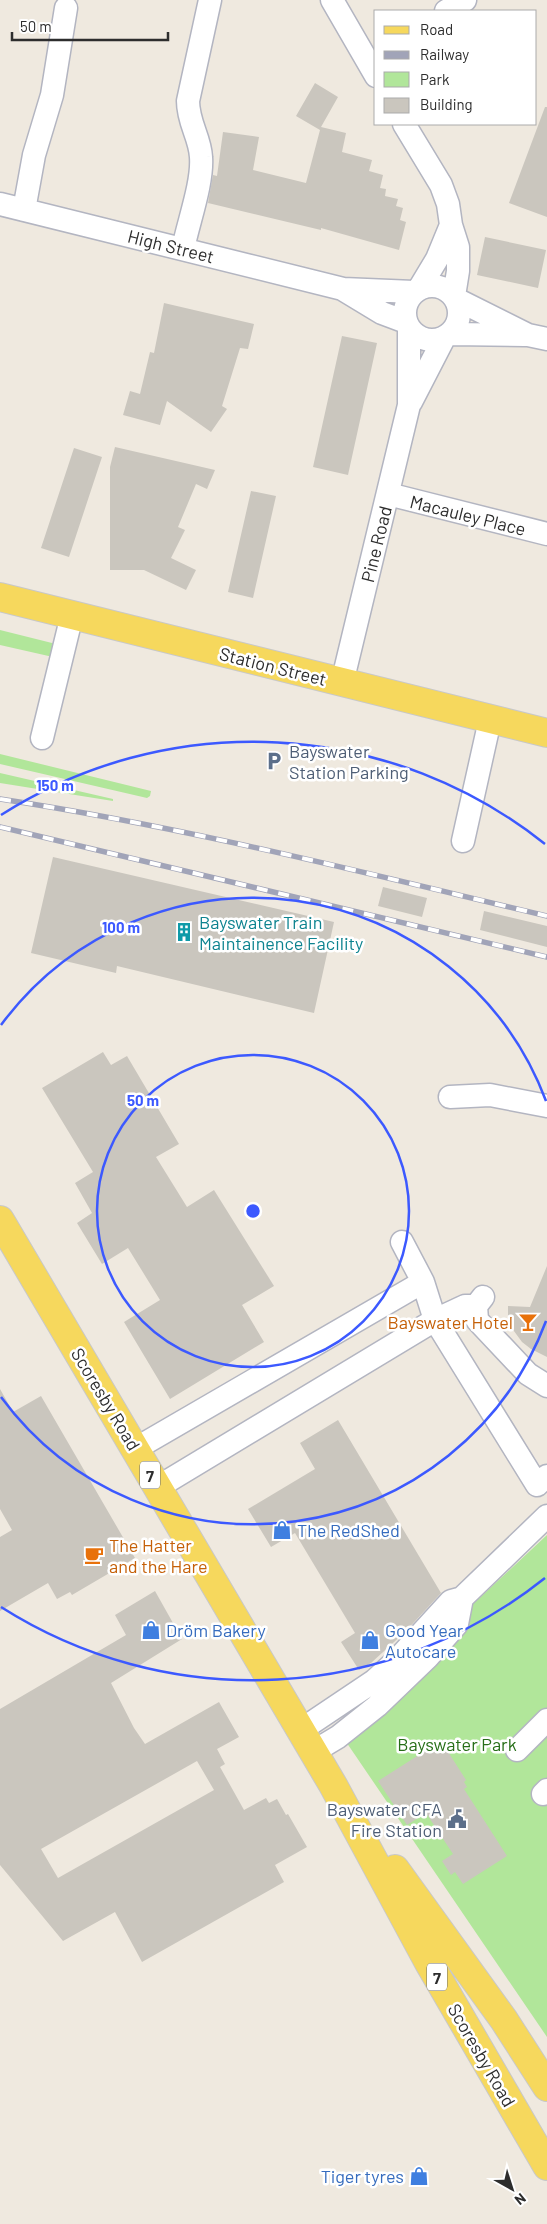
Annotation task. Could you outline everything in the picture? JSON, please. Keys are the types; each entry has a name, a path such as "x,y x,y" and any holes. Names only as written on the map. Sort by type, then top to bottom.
{"main road":[{"name":"Station Street","path":"0,597 547,734"},
{"name":"Scoresby Road","path":"0,1220 334,1785 429,1963 547,2166"},
{"name":"Scoresby Road","path":"334,1785 504,2020 547,2088"}],"street":[{"path":"183,249 200,172 201,156 188,115 188,101 210,0"},
{"path":"332,0 372,63"},
{"path":"448,10 465,0"},
{"path":"24,210 34,156 52,95 66,8"},
{"path":"405,125 441,185 448,204 451,225 458,247 455,297 460,311 458,323 447,336"},
{"name":"High Street","path":"0,204 343,289 416,291"},
{"path":"451,225 437,259 408,301 405,311 408,325 416,335 425,340 434,341 447,336 538,337"},
{"path":"416,291 428,286 438,286 447,290 455,297 538,337"},
{"name":"High Street","path":"343,289 382,313 408,325"},
{"name":"Pine Road","path":"342,683 409,406 408,325"},
{"name":"Pine Road","path":"409,406 447,336"},
{"name":"Macauley Place","path":"388,494 547,534"},
{"path":"42,738 72,615"},
{"path":"463,840 490,720"},
{"path":"450,1097 490,1095 547,1106"},
{"path":"402,1242 423,1282 435,1320 537,1485 547,1476"},
{"path":"136,1449 423,1282"},
{"path":"158,1487 435,1320 479,1301 477,1320 528,1374 547,1386"},
{"path":"307,1741 396,1661 451,1601 462,1598 547,1516"},
{"path":"517,1750 547,1720"}],"green space":[{"path":"0,630 56,644 53,657 0,645"},
{"path":"0,754 151,791 150,796 147,798 0,764"},
{"path":"0,773 113,799 113,801 0,783"},
{"name":"Bayswater Park","path":"547,1535 547,2037 338,1730"}],"building":[{"path":"315,83 338,97 321,127 346,133 342,152 372,160 369,171 383,175 380,188 386,189 385,196 398,199 396,206 403,208 400,220 406,222 399,250 321,228 321,230 208,203 213,175 217,176 223,132 259,137 253,170 306,183 320,130 296,116"},
{"path":"545,107 547,107 547,217 509,203"},
{"path":"485,237 546,250 538,288 477,275"},
{"path":"164,303 254,324 248,349 240,348 222,406 227,409 211,432 167,401 160,425 123,415 130,391 140,394 150,352 154,353"},
{"path":"342,336 377,343 348,475 313,467"},
{"path":"115,447 215,470 207,489 196,484 178,527 185,530 171,558 196,570 186,590 144,570 110,570 110,467"},
{"path":"74,448 102,457 69,557 41,548"},
{"path":"251,491 276,496 253,598 228,592"},
{"name":"Bayswater Train Maintainence Facility","path":"53,857 334,922 314,1013 117,966 116,973 31,953"},
{"path":"383,887 427,898 422,917 378,906"},
{"path":"484,911 547,926 547,947 480,930"},
{"path":"103,1052 111,1065 127,1056 179,1144 156,1157 187,1207 214,1190 274,1286 242,1305 264,1342 170,1399 124,1322 160,1300 128,1248 102,1264 77,1223 92,1213 75,1183 93,1172 42,1088"},
{"name":"Bayswater Hotel","path":"547,1266 547,1357 522,1342 511,1327 508,1317 508,1306 530,1307"},
{"path":"0,1389 13,1412 41,1396 135,1558 72,1595 70,1592 57,1599 48,1583 0,1611 0,1537 12,1530 0,1509"},
{"path":"338,1420 441,1593 405,1632 371,1663 359,1670 341,1642 355,1633 295,1533 271,1547 248,1509 315,1469 300,1443"},
{"path":"155,1591 182,1639 111,1683 134,1728 145,1744 219,1702 239,1737 217,1749 225,1764 220,1767 244,1810 266,1798 269,1803 277,1799 307,1847 275,1865 284,1882 142,1962 115,1912 63,1941 0,1865 0,1709 126,1635 115,1615","holes":["197,1761 214,1790 58,1878 41,1849"]},
{"name":"Bayswater CFA Fire Station","path":"433,1746 437,1752 445,1747 466,1780 464,1782 467,1787 464,1789 507,1856 463,1884 455,1872 451,1875 442,1861 453,1854 426,1813 407,1825 378,1781"}],"railway":[{"path":"0,799 69,810 206,837 343,867 547,916"},
{"path":"0,827 547,957"}],"place":[{"name":"Bayswater Station Parking","path":"274,761"},
{"name":"Bayswater Train Maintainence Facility","path":"184,932"},
{"name":"Bayswater Hotel","path":"528,1322"},
{"name":"The RedShed","path":"282,1530"},
{"name":"The Hatter and the Hare","path":"94,1555"},
{"name":"Dröm Bakery","path":"151,1630"},
{"name":"Good Year Autocare","path":"370,1640"},
{"name":"Bayswater CFA Fire Station","path":"457,1819"},
{"name":"Tiger tyres","path":"419,2176"}]}
